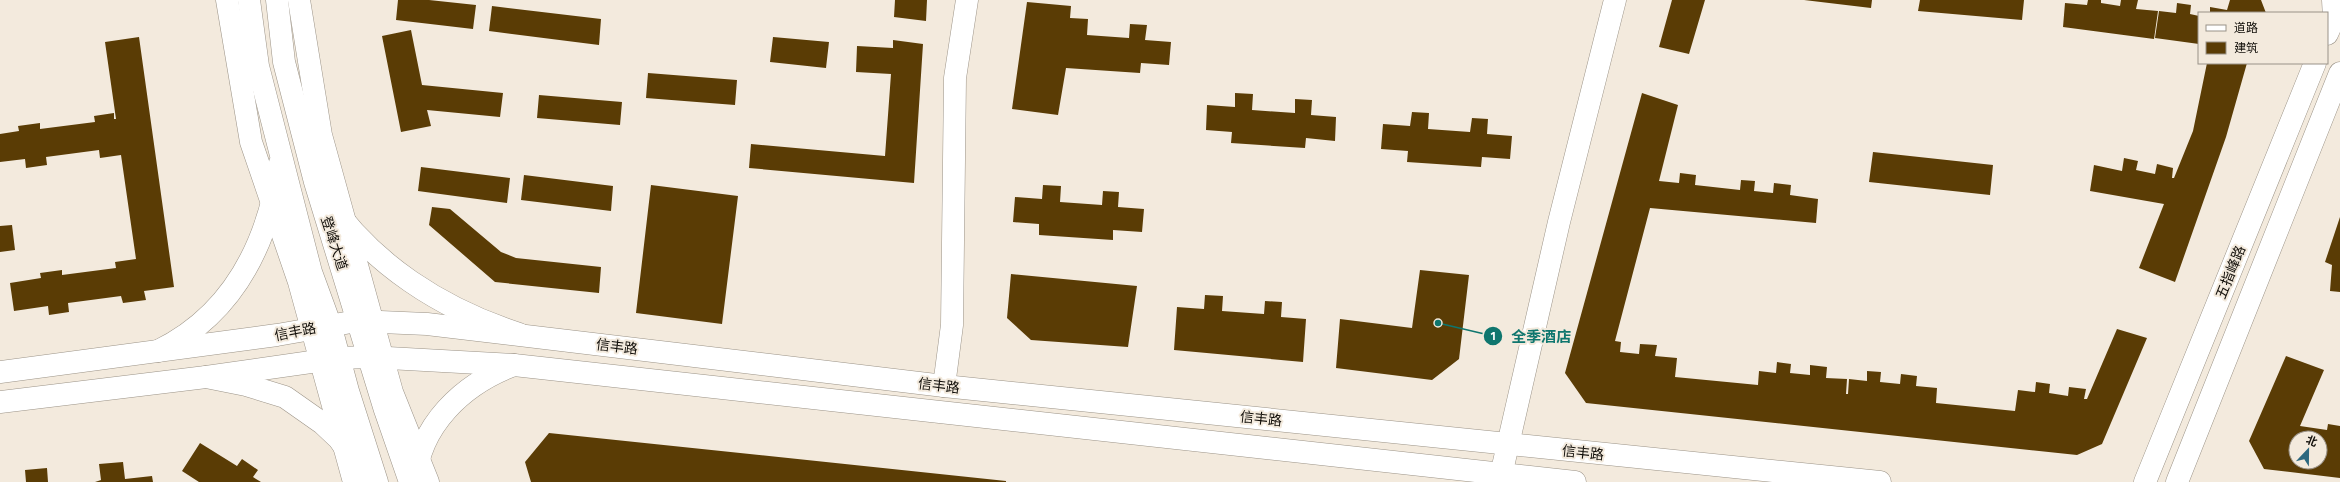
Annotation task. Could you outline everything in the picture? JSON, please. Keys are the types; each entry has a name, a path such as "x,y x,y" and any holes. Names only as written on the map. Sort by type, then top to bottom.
{"main road":[{"path":"227,0 251,142 299,282 321,326"},
{"name":"登峰大道","path":"249,0 258,66 312,272 321,326 330,359 377,482"},
{"name":"登峰大道","path":"277,0 284,62 315,182 365,321 410,482"},
{"path":"299,0 321,135 344,220 365,321"},
{"path":"944,386 952,326 955,78 967,0"},
{"path":"1501,475 1507,444 1615,0"},
{"name":"五指峰路","path":"2145,482 2315,64"},
{"name":"五指峰路","path":"2177,482 2340,73"},
{"path":"158,351 180,340 197,327 228,295 252,259 261,239 272,205 281,154"},
{"path":"315,182 344,220 382,259 423,290 469,316 519,334"},
{"name":"信丰路","path":"0,372 277,335 321,326 365,321 427,324 944,386 1880,482"},
{"path":"376,358 392,392 428,482"},
{"name":"信丰路","path":"0,402 206,377 330,359 376,358 514,366 1575,482"},
{"path":"330,359 344,446 354,482"},
{"path":"415,482 419,460 432,430 453,402 481,380 514,366"},
{"path":"206,377 246,385 284,396 322,423 344,446 369,482"}],"building":[{"path":"398,0 429,0 476,5 473,29 396,20"},
{"path":"895,0 927,0 926,21 894,17"},
{"path":"1672,0 1705,0 1689,54 1659,47"},
{"path":"1804,0 1872,0 1871,8"},
{"path":"1920,0 2024,0 2022,20 1918,11"},
{"path":"2088,0 2101,0 2101,3 2120,6 2121,0 2138,0 2136,9 2158,11 2154,39 2063,27 2065,3 2087,5"},
{"path":"2230,0 2261,0 2266,12 2210,12 2210,7 2227,10"},
{"path":"1027,2 1071,6 1070,18 1088,19 1087,35 1129,38 1130,24 1147,25 1145,40 1171,42 1169,65 1141,63 1140,73 1066,68 1058,115 1012,109"},
{"path":"2177,3 2191,5 2190,14 2198,16 2198,44 2155,38 2159,11 2176,13"},
{"path":"492,6 601,19 599,45 489,31"},
{"path":"411,30 422,85 503,93 500,117 427,110 431,126 401,132 382,36"},
{"path":"139,37 174,287 144,291 146,300 123,303 121,296 68,303 69,312 49,315 48,306 14,311 10,283 41,278 40,273 62,270 62,275 116,268 115,262 136,259 121,155 100,158 99,150 46,157 47,165 26,168 25,159 0,162 0,134 19,131 18,126 40,123 40,129 95,122 94,116 114,113 114,119 116,119 105,42"},
{"path":"773,37 829,42 826,68 770,62"},
{"path":"893,40 923,44 914,183 749,168 751,144 885,156 891,74 856,72 857,46 893,48"},
{"path":"2207,64 2247,64 2226,137 2175,282 2139,268 2164,204 2090,191 2094,165 2122,171 2124,158 2138,161 2136,170 2155,174 2157,164 2173,168 2172,178 2174,178 2193,131"},
{"path":"648,73 737,80 735,105 646,98"},
{"path":"1235,93 1253,94 1252,110 1295,113 1295,99 1312,100 1311,115 1336,117 1335,141 1306,138 1305,148 1231,143 1232,132 1206,130 1207,105 1235,107"},
{"path":"1642,93 1678,105 1659,181 1679,183 1680,173 1696,175 1695,185 1740,190 1741,180 1755,181 1754,191 1773,193 1774,183 1791,185 1790,195 1818,199 1816,223 1650,208 1615,341 1621,342 1620,352 1639,354 1640,344 1657,345 1655,356 1677,358 1675,377 1758,385 1759,371 1776,373 1777,362 1791,364 1790,373 1810,375 1810,365 1827,367 1826,378 1847,379 1846,394 1848,394 1849,379 1867,381 1867,371 1881,372 1880,382 1900,384 1901,374 1917,376 1916,386 1937,388 1936,403 2015,411 2018,390 2035,392 2036,382 2050,384 2049,393 2068,396 2069,387 2086,389 2084,399 2087,399 2117,329 2147,338 2102,444 2077,455 1586,403 1565,373"},
{"path":"539,95 622,102 620,125 537,118"},
{"path":"1412,112 1429,113 1428,129 1470,132 1472,118 1488,119 1487,134 1512,136 1510,159 1482,157 1481,167 1407,162 1408,151 1381,149 1383,124 1410,126"},
{"path":"1873,152 1993,165 1990,195 1869,182"},
{"path":"421,167 510,178 507,203 418,191"},
{"path":"524,175 613,186 611,211 521,200"},
{"path":"651,185 738,196 722,324 636,313"},
{"path":"1043,185 1061,186 1060,202 1102,205 1103,191 1119,192 1118,207 1144,209 1142,232 1113,230 1113,240 1039,235 1039,224 1013,222 1015,197 1042,199"},
{"path":"432,207 450,209 501,252 516,258 601,267 599,293 495,282 429,225"},
{"path":"2340,217 2340,292 2330,291 2332,265 2325,262"},
{"path":"12,225 15,250 0,252 0,226"},
{"path":"1420,270 1469,275 1459,359 1432,380 1336,368 1340,319 1412,328"},
{"path":"1011,274 1137,286 1128,347 1031,340 1007,318"},
{"path":"1205,295 1223,296 1222,311 1264,314 1265,301 1282,302 1281,317 1306,319 1303,362 1174,350 1177,307 1204,309"},
{"path":"2286,356 2324,370 2300,426 2327,430 2328,424 2340,426 2340,478 2264,469 2249,441"},
{"path":"549,433 1006,482 531,482 525,462"},
{"path":"200,443 237,466 242,459 258,470 253,477 261,482 199,482 182,471"},
{"path":"123,462 125,479 152,476 153,482 95,482 101,480 99,464"},
{"path":"47,468 48,482 26,482 25,470"}],"place":[{"name":"全季酒店","path":"1438,323"}]}
